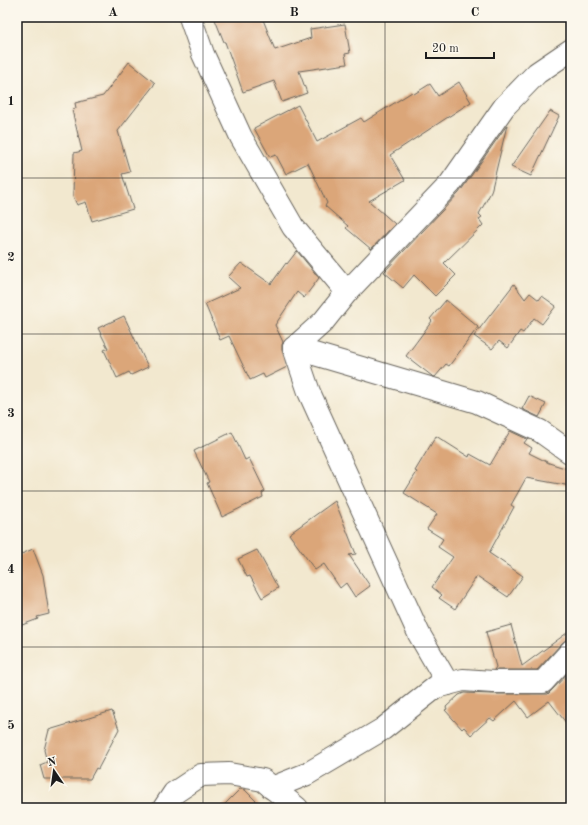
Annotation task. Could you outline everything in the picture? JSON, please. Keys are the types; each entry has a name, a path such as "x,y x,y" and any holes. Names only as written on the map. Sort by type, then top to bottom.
{"street":[{"path":"190,17 203,54 242,137 293,227 347,292"},
{"path":"294,348 323,322 347,292 450,184 504,107 537,73 571,50"},
{"path":"294,348 477,402 540,431 571,453"},
{"path":"294,348 309,392 419,634 448,684"},
{"path":"272,788 307,774 370,737 436,687 463,680 493,682 543,682 571,651"},
{"path":"164,808 174,793 201,775 229,774 263,780 296,808"}],"building":[{"path":"214,17 262,17 275,50 311,38 310,29 345,24 350,53 345,54 347,64 299,71 307,93 282,102 274,81 243,92 225,42"},
{"path":"129,62 155,83 118,131 130,172 122,174 133,209 92,221 86,202 77,205 73,196 74,153 82,151 72,110 76,108 75,103 103,96"},
{"path":"459,82 471,102 390,155 405,180 369,201 395,224 371,249 346,228 348,226 325,206 327,203 308,163 286,174 276,155 270,157 254,128 298,105 317,142 361,118 364,122 412,92 414,94 430,84 438,96"},
{"path":"550,111 559,116 531,176 511,167"},
{"path":"507,125 491,192 479,214 482,217 479,219 483,225 444,263 456,275 435,296 414,275 403,288 384,272 459,193"},
{"path":"297,251 319,278 304,298 297,292 275,325 283,342 282,350 287,367 265,378 263,374 250,380 229,336 220,340 205,304 240,288 228,277 241,263 271,284 286,263 287,264"},
{"path":"514,284 525,299 530,293 539,300 542,296 556,306 542,324 534,318 523,333 520,331 508,348 499,341 492,349 474,336"},
{"path":"446,300 478,327 449,366 446,364 435,377 406,356 432,321 430,319"},
{"path":"124,316 148,367 131,375 129,372 117,378 104,350 108,348 98,328"},
{"path":"529,396 546,404 539,417 522,409"},
{"path":"510,431 527,439 524,443 532,448 529,453 549,463 571,470 571,486 526,478 511,505 514,507 489,553 523,576 508,597 477,576 455,609 439,598 442,595 432,587 453,557 438,547 443,539 427,529 437,514 404,493 436,436 469,457 470,454 490,465"},
{"path":"232,432 245,460 249,458 265,491 262,493 263,497 222,517 207,483 209,482 194,451"},
{"path":"335,501 356,554 349,555 370,586 355,597 346,583 340,588 324,564 315,570 289,534"},
{"path":"33,549 43,575 49,614 37,617 38,619 22,625 17,614 17,556"},
{"path":"257,550 278,588 262,598 250,576 247,577 238,559"},
{"path":"511,625 522,666 571,630 571,639 567,639 562,643 537,670 494,670 496,667 486,632"},
{"path":"571,670 571,729 549,701 528,717 516,701 494,721 490,718 471,735 464,727 462,729 445,710 447,709 446,707 459,695 464,693 548,694"},
{"path":"112,711 119,729 98,769 96,768 90,779 44,779 40,765 47,762 44,750 49,730"},
{"path":"240,789 245,790 263,808 221,808"}]}
